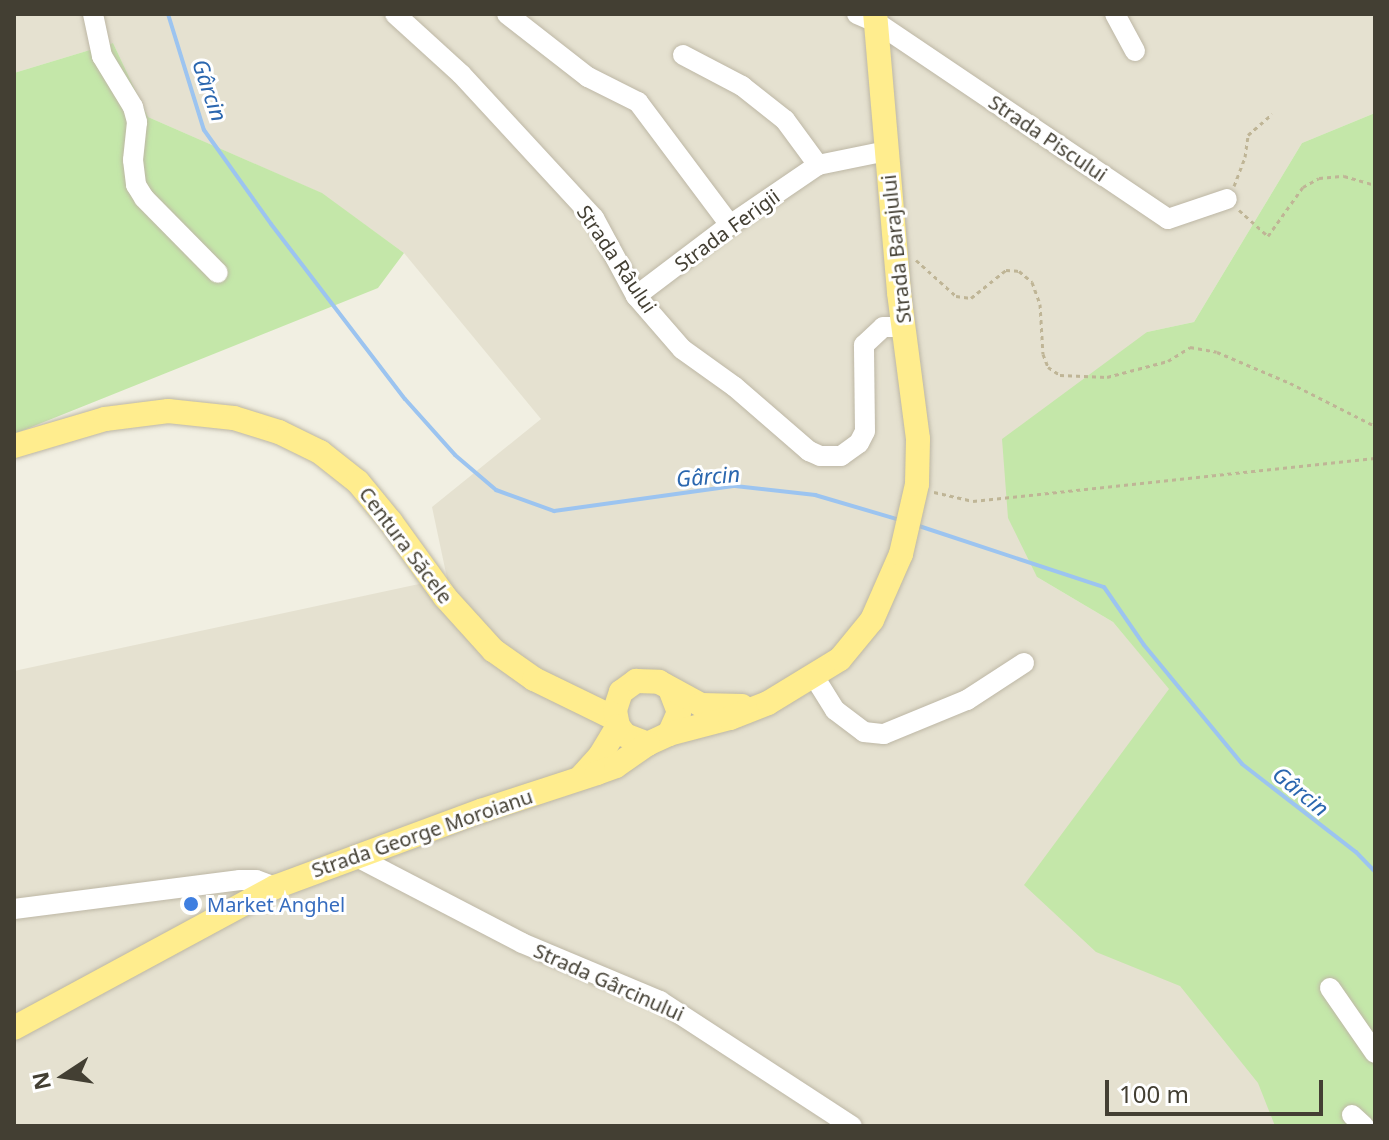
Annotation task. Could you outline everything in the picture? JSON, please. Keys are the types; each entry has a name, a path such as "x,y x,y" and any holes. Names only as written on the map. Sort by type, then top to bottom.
{"main road":[{"name":"Strada Barajului","path":"869,17 917,427 917,484 901,554 886,592"},
{"name":"Centura Săcele","path":"14,446 105,419 168,411 234,418 279,432 320,452 358,482 445,597 480,637 516,667 617,722"},
{"name":"Strada George Moroianu","path":"14,1028 275,887 355,856 616,766 659,739 768,703 815,678 856,644 886,592"},
{"name":"Centura Săcele","path":"551,688 594,690 636,681"},
{"path":"636,681 659,682 670,689 679,712 659,739 625,735 617,722 617,701 636,681"},
{"name":"Strada George Moroianu","path":"670,689 701,705 729,707 768,703"},
{"name":"Strada George Moroianu","path":"578,779 600,756 617,722"}],"street":[{"path":"93,14 102,56 133,107 137,122 133,160 136,185 144,198 218,273"},
{"name":"Strada Râului","path":"395,14 461,74 594,218 636,296 682,349 735,387 809,451 820,456 841,456 859,443 865,431 864,345 883,327 903,327"},
{"path":"507,14 588,77 638,102 730,225"},
{"path":"1115,14 1135,51"},
{"name":"Strada Piscului","path":"869,17 1168,219 1227,199"},
{"path":"683,55 742,86 785,120 818,165"},
{"name":"Strada Ferigii","path":"636,296 730,225 818,165 887,151"},
{"path":"815,678 835,710 864,732 884,734 967,700 1024,663"},
{"name":"Strada Gârcinului","path":"355,856 522,943 660,1001 852,1126"},
{"path":"14,909 240,880 256,880 275,887"},
{"path":"1330,988 1375,1053"}],"path":[{"path":"1272,114 1248,135 1240,175 1227,199 1268,236 1303,187 1319,178 1344,176 1375,185"},
{"path":"895,256 912,258 956,296 971,298 1006,270 1019,271 1032,282 1040,304 1043,354 1048,367 1060,375 1107,377 1168,361 1190,347 1217,352 1290,383 1375,426"},
{"path":"917,484 941,495 973,501 1375,458"}],"shaded area":[{"path":"14,14 1375,14 1375,113 1302,143 1194,322 1147,332 1037,577 1113,622 1170,689 1375,1126 14,1126 14,671 447,578 432,507 541,419 404,253 321,193 148,117 113,43 14,73"}],"green space":[{"path":"113,43 148,117 322,193 404,253 378,288 14,434 14,73"},
{"path":"1375,113 1375,1126 1275,1126 1258,1083 1180,986 1096,952 1024,885 1169,689 1113,622 1037,577 1008,518 1002,439 1147,332 1194,322 1302,143"}],"waterway":[{"name":"Gârcin","path":"168,14 204,130 271,224 405,399 455,455 496,490 554,511 735,486 815,495 900,520"},
{"name":"Gârcin","path":"916,525 1104,587 1144,645 1242,764 1356,852 1375,872"}],"place":[{"name":"Market Anghel","path":"191,904"}]}
